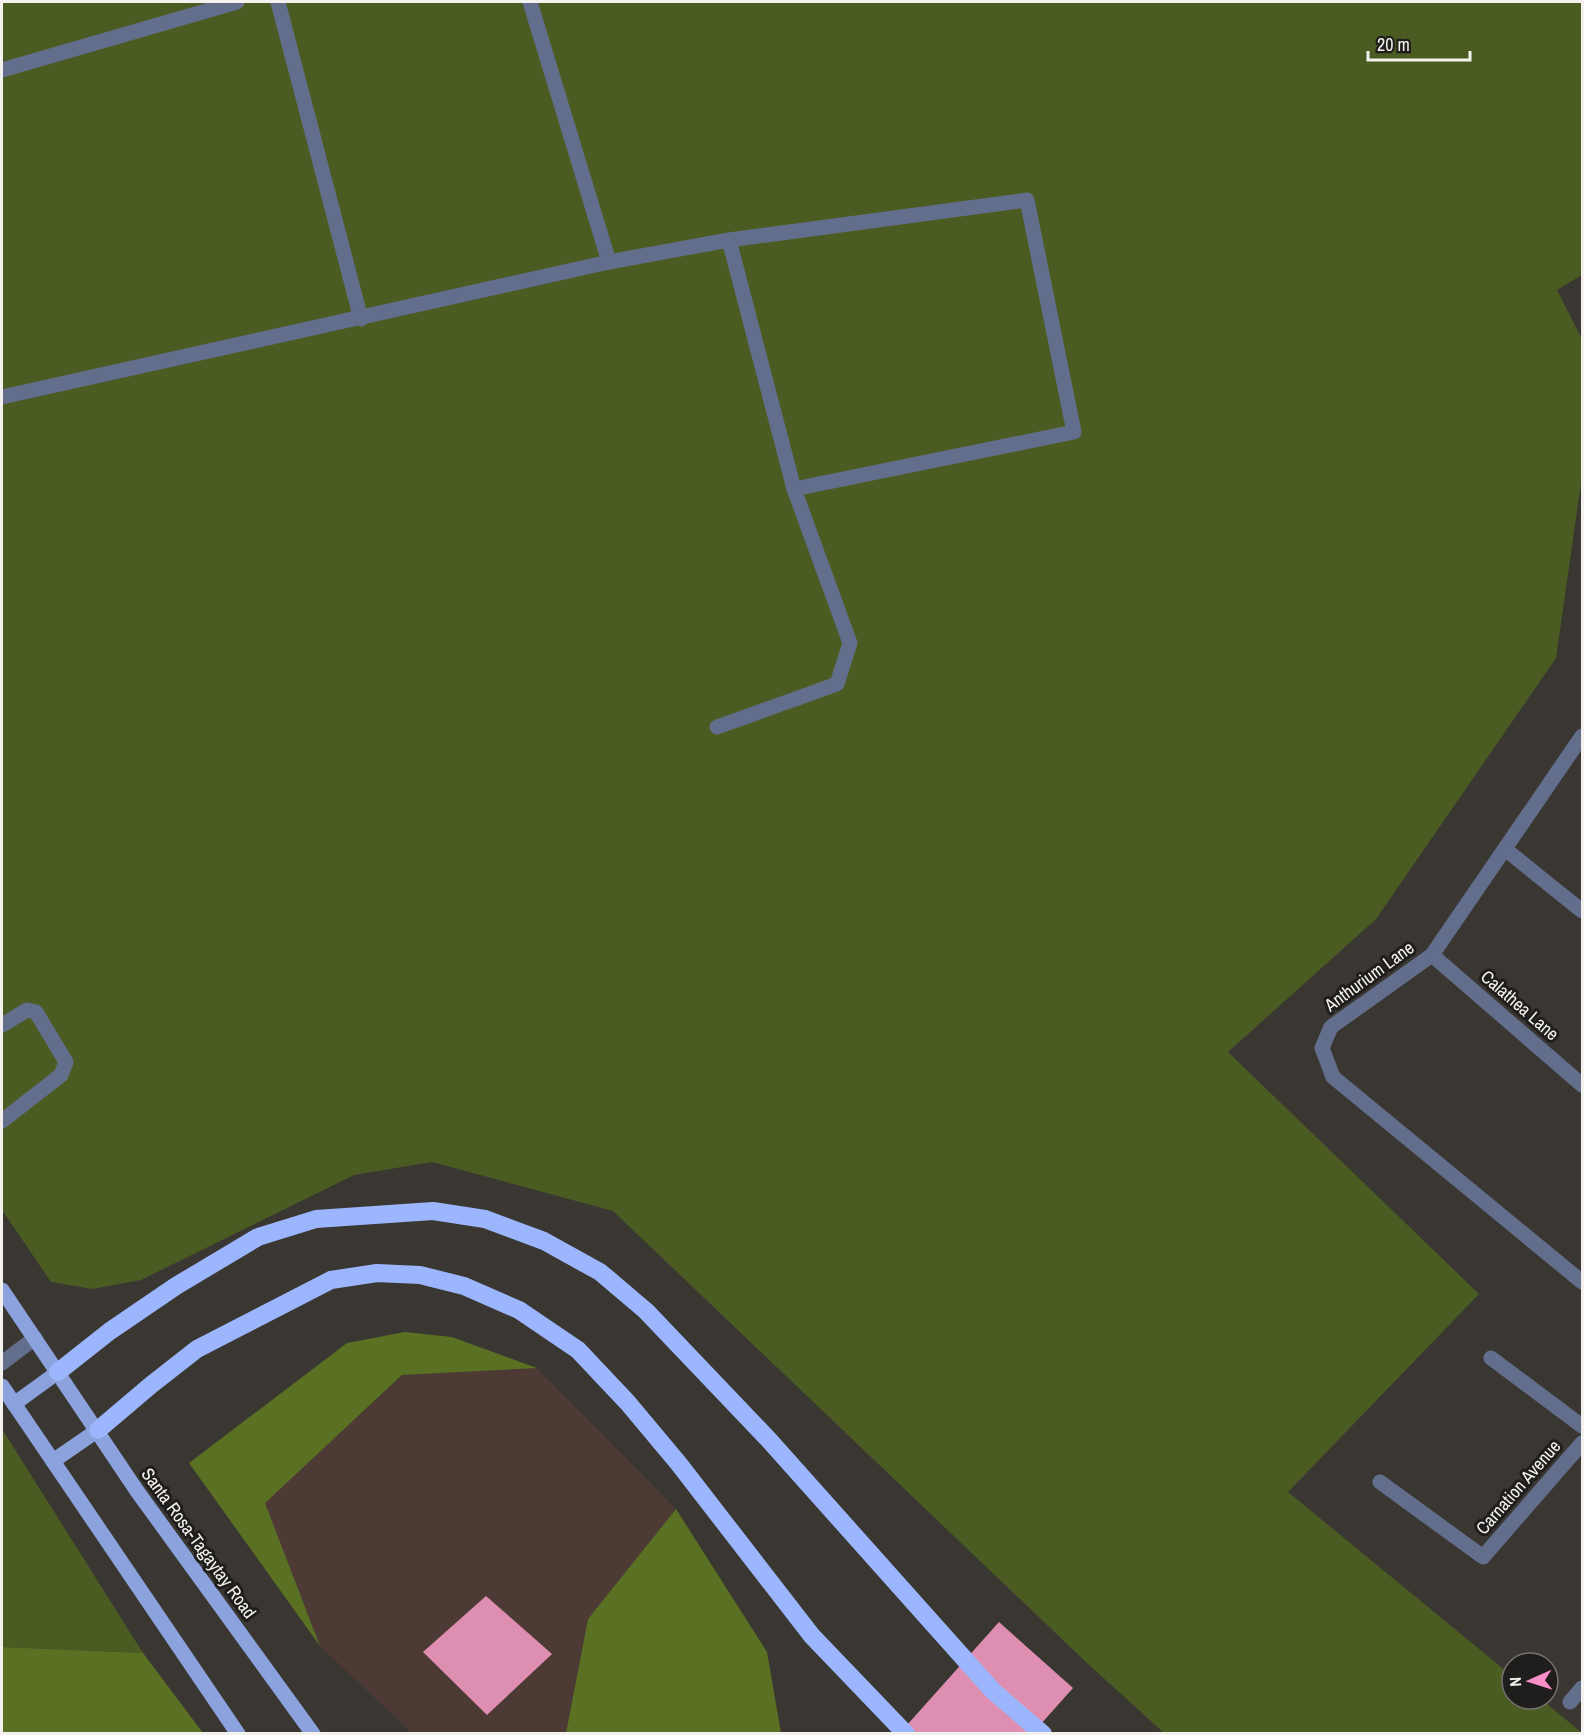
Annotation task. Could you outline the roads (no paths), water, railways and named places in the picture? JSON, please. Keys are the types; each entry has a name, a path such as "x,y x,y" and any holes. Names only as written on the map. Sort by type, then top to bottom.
{"highway":[{"path":"58,1372 110,1331 176,1286 258,1237 316,1219 433,1210 485,1219 544,1241 600,1272 646,1311 768,1440 993,1691 1043,1734"},
{"path":"98,1430 197,1349 331,1280 377,1273 420,1275 464,1286 519,1310 578,1350 628,1403 679,1464 812,1636 906,1734"}],"main road":[{"name":"Santa Rosa-Tagaytay Road","path":"2,1290 138,1491 313,1734"},
{"path":"14,1404 58,1372"},
{"path":"2,1386 238,1734"},
{"path":"53,1461 98,1430"}],"street":[{"path":"2,70 237,2"},
{"path":"278,2 361,319"},
{"path":"530,2 609,262"},
{"path":"2,397 609,262 729,240 1027,200 1074,432 794,489"},
{"path":"717,727 837,684 850,644 794,489 729,240"},
{"name":"Anthurium Lane","path":"1582,736 1432,954 1331,1027 1322,1048 1333,1077 1582,1282"},
{"path":"1505,849 1582,912"},
{"name":"Calathea Lane","path":"1432,954 1582,1085"},
{"path":"2,1024 27,1010 36,1012 66,1062 61,1075 2,1121"},
{"path":"2,1363 35,1338"},
{"path":"1491,1358 1582,1426"},
{"name":"Carnation Avenue","path":"1380,1482 1483,1557 1582,1443"},
{"path":"1570,1702 1582,1688"}]}
